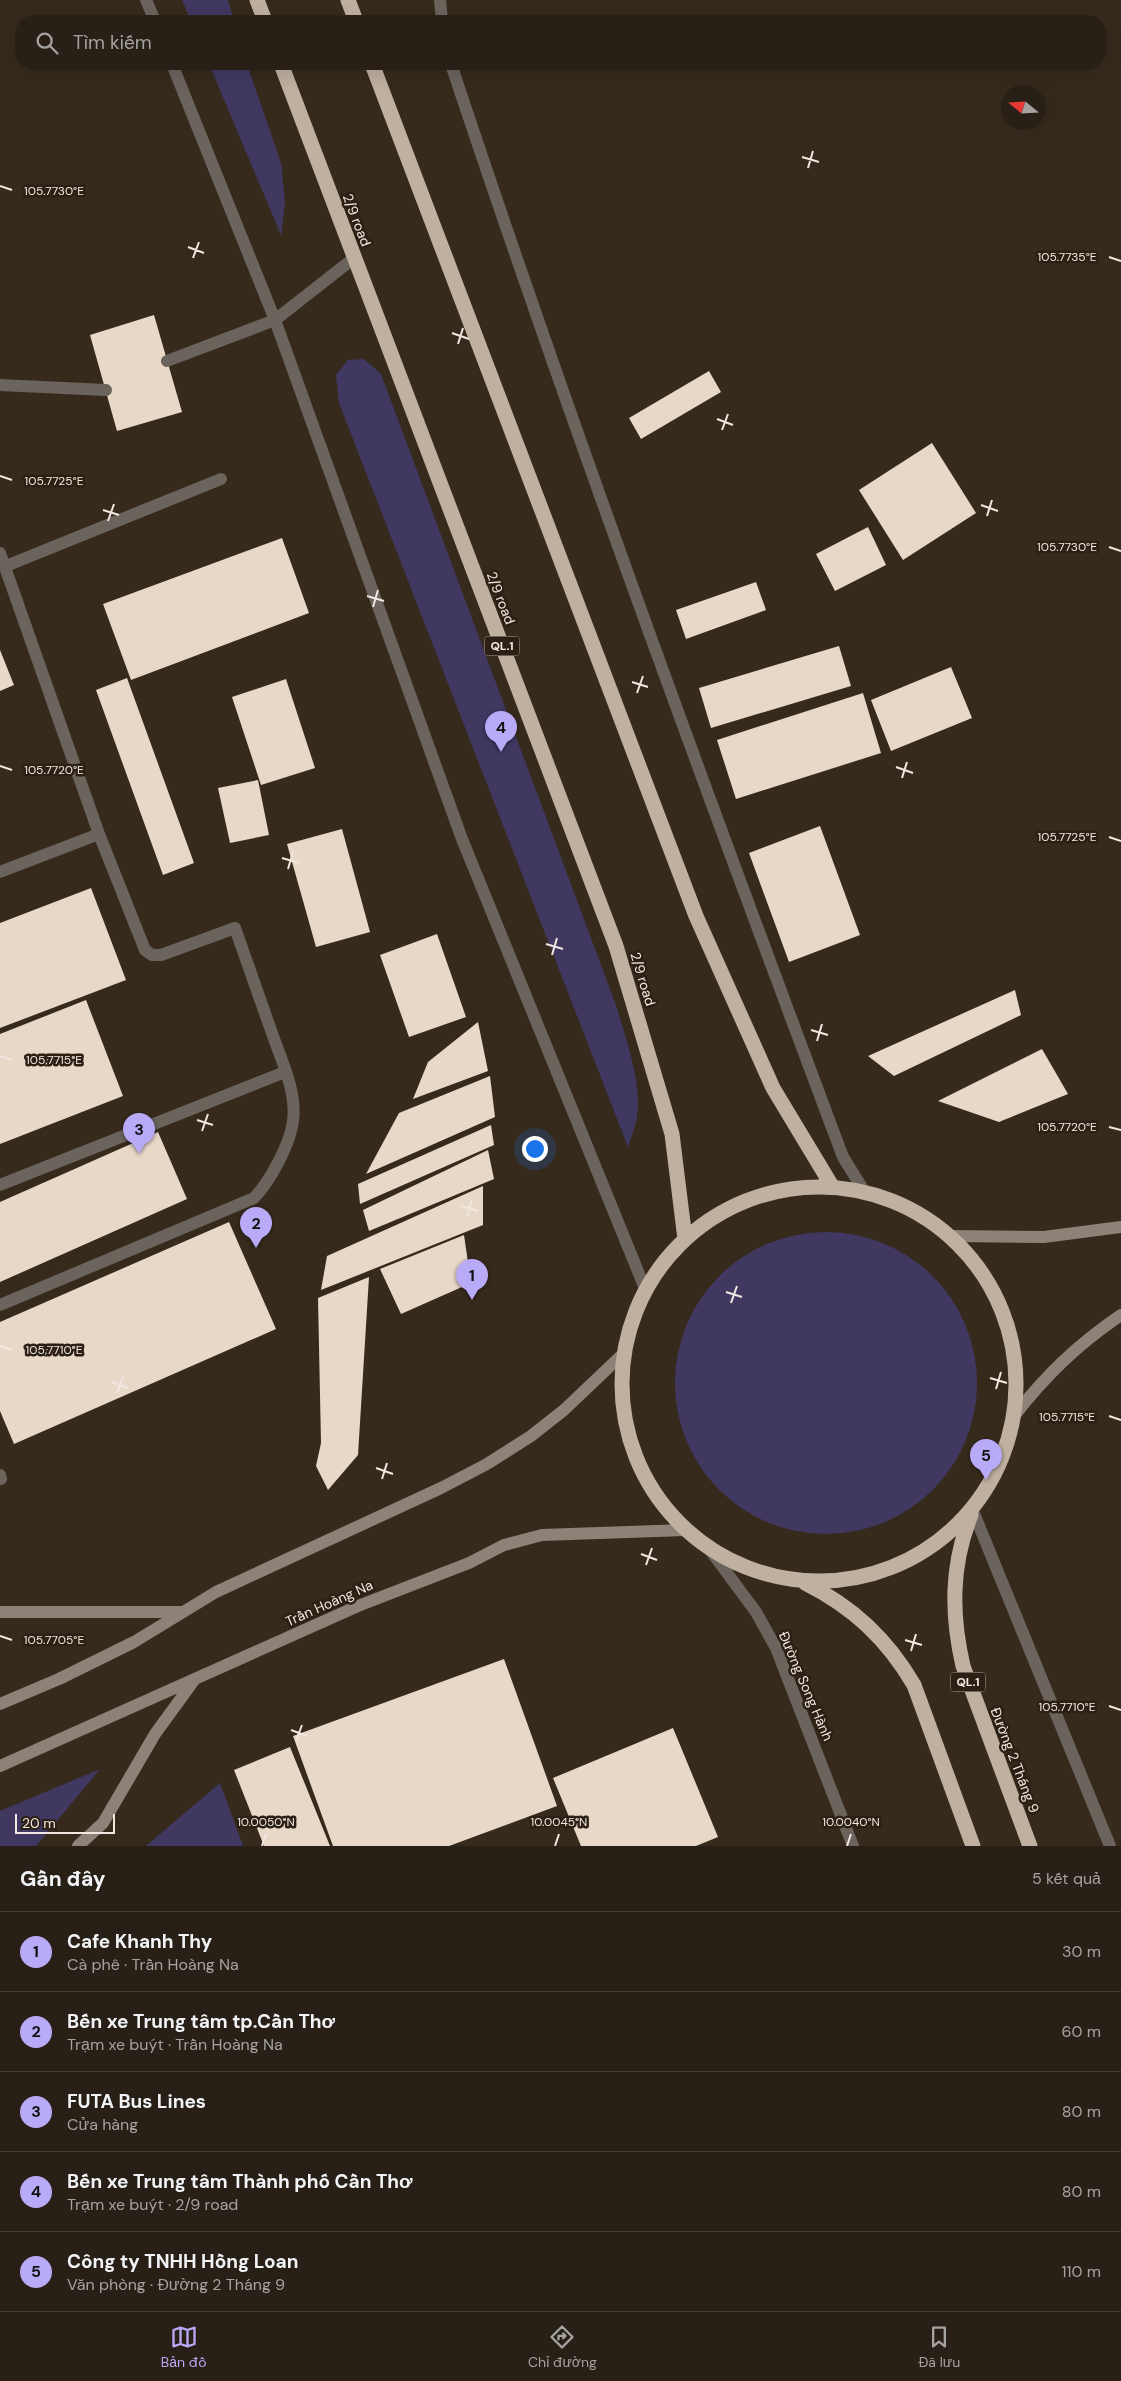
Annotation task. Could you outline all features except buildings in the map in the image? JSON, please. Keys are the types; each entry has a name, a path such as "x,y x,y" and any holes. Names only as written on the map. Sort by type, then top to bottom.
{"highway":[{"path":"257,0 263,15"},
{"path":"348,0 354,15"},
{"name":"2/9 road","path":"283,70 616,946 672,1134 685,1239"},
{"path":"374,70 696,916 773,1088 832,1186"},
{"path":"832,1186 864,1191 896,1201 918,1212 951,1236 974,1261 992,1288 1006,1318 1014,1358 1016,1383 1014,1416 1006,1448 992,1479 973,1511 926,1550 897,1566 866,1576 834,1582 801,1581 770,1576 739,1565 710,1550 685,1530 663,1505 650,1485 632,1448 624,1416 622,1384 625,1352 633,1320 646,1291 664,1264 685,1239 710,1220 739,1203 769,1193 801,1187 832,1186"},
{"name":"Đường 2 Tháng 9","path":"973,1511 964,1534 957,1562 954,1616 957,1641 962,1666 1030,1846"},
{"path":"801,1581 848,1608 874,1631 901,1663 914,1685 973,1846"}],"main road":[{"path":"951,1236 1044,1237 1121,1227"},
{"path":"1014,1416 1061,1361 1090,1336 1121,1316"},
{"path":"0,1704 59,1679 134,1642 216,1592 487,1464 532,1436 564,1410 625,1352"},
{"name":"Trần Hoàng Na","path":"0,1766 358,1606 469,1563 504,1545 542,1535 685,1530"},
{"path":"0,1612 183,1612"},
{"path":"78,1846 103,1823 155,1734 196,1678"}],"street":[{"path":"146,0 152,15"},
{"path":"440,0 441,15"},
{"path":"174,70 275,320 462,839 646,1291"},
{"path":"453,70 569,412 690,749 842,1157 864,1191"},
{"path":"167,361 275,320 354,258"},
{"path":"0,384 106,390"},
{"path":"6,566 221,479"},
{"path":"0,553 99,834 145,950 152,955 161,955 235,928 293,1098 293,1122 280,1159 266,1185 254,1198 0,1305"},
{"path":"0,872 99,834"},
{"path":"0,1185 285,1072"},
{"path":"973,1511 1110,1846"},
{"name":"Đường Song Hành","path":"710,1550 756,1612 776,1648 853,1846"}],"shaded area":[{"path":"182,0 228,0 232,15 188,15"},
{"path":"212,70 249,70 281,163 285,202 281,235"},
{"path":"364,359 381,374 617,1008 632,1061 637,1089 638,1103 635,1128 628,1147 339,403 336,375 348,360"},
{"path":"811,1232 841,1232 884,1243 910,1257 943,1287 966,1325 971,1339 977,1368 977,1398 966,1441 952,1467 933,1490 910,1509 884,1523 841,1534 811,1534 768,1523 742,1509 709,1479 686,1441 681,1427 675,1398 675,1368 686,1325 700,1299 730,1266 768,1243 782,1238"},
{"path":"100,1769 36,1846 0,1846 0,1811"},
{"path":"220,1783 243,1846 146,1846"}],"place":[{"name":"Bến xe Trung tâm Thành phố Cần Thơ","path":"501,752"},
{"name":"FUTA Bus Lines","path":"139,1154"},
{"name":"Bến xe Trung tâm tp.Cần Thơ","path":"256,1248"},
{"name":"Cafe Khanh Thy","path":"472,1300"},
{"name":"Công ty TNHH Hồng Loan","path":"986,1480"}]}
